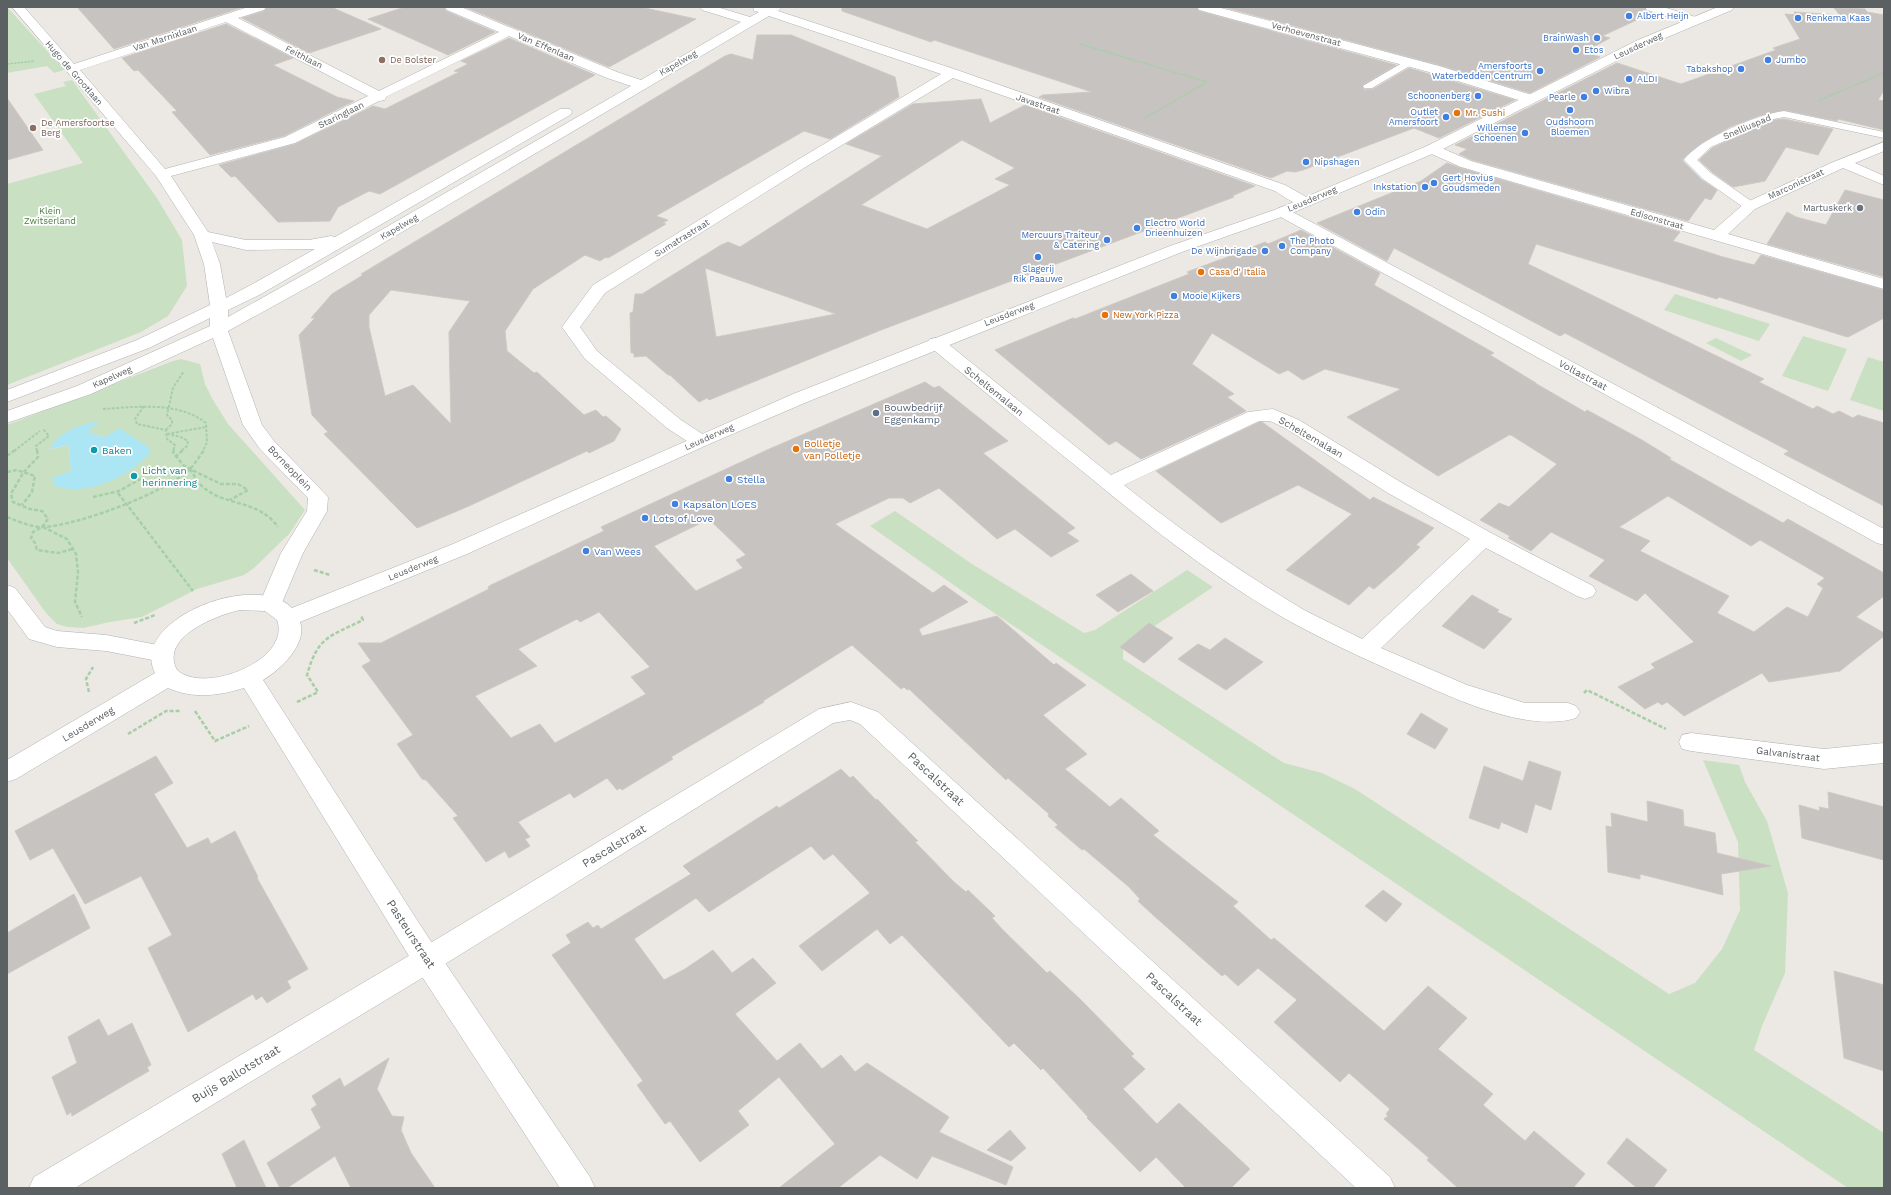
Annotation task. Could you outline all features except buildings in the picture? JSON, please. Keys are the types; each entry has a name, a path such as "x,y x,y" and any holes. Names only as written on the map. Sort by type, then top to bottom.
{"street":[{"name":"Hugo de Grootlaan","path":"18,7 162,174 202,235 212,264 219,309 219,329"},
{"name":"Van Marnixlaan","path":"71,68 260,7"},
{"name":"Van Effenlaan","path":"451,7 623,79"},
{"path":"706,7 733,17"},
{"name":"Verhoevenstraat","path":"1204,7 1409,62 1506,90 1530,99"},
{"path":"1651,7 1695,21"},
{"name":"Leusderweg","path":"288,618 479,541 700,441 800,398 1169,252 1282,212 1432,149 1642,43 1728,7"},
{"name":"Kapelweg","path":"664,56 733,17 751,12 772,9"},
{"name":"Javastraat","path":"772,9 1280,188 1305,202"},
{"name":"Kapelweg","path":"7,417 84,390 219,329 311,278 639,78 751,12"},
{"name":"Feithlaan","path":"228,18 380,96"},
{"name":"Staringlaan","path":"162,174 290,140 510,31"},
{"name":"Sumatrastraat","path":"700,441 674,424 591,355 571,327 599,289 799,165 952,73"},
{"name":"Kapelweg","path":"609,87 623,79 639,78"},
{"name":"Kapelweg","path":"7,396 143,344 219,309 255,290 575,106"},
{"name":"Marconistraat","path":"1717,236 1750,206 1843,163 1884,146"},
{"name":"Edisonstraat","path":"1432,149 1466,164 1884,284"},
{"path":"1843,163 1884,181"},
{"name":"Voltastraat","path":"1282,212 1884,538"},
{"path":"202,235 246,245 309,245 344,238"},
{"name":"Borneoplein","path":"219,329 253,426 267,445 318,497 318,511 292,553 270,605"},
{"name":"Scheltemalaan","path":"936,343 1108,484 1162,526 1230,574 1298,616 1364,650 1459,690 1525,712 1568,712"},
{"name":"Scheltemalaan","path":"1108,484 1255,416 1273,416 1292,424 1395,488 1484,538 1585,591"},
{"path":"1364,650 1484,538"},
{"path":"7,593 37,633 57,639 106,643 163,654"},
{"path":"240,602 256,602 270,605 281,610 288,618 291,629 288,642 280,655 266,667 249,677 231,684 212,687 194,687 180,684 169,676 163,666 163,654 168,642 178,630 206,611 240,602"},
{"name":"Leusderweg","path":"7,772 169,676"},
{"name":"Pasteurstraat","path":"249,677 427,960 579,1188"},
{"name":"Pascalstraat","path":"427,960 827,716 851,711 869,718 1379,1188"},
{"name":"Galvanistraat","path":"1692,742 1824,759 1884,753"},
{"name":"Buijs Ballotstraat","path":"45,1188 427,960"}],"lane":[{"path":"1368,86 1409,62"},
{"name":"Snelliuspad","path":"1750,206 1708,176 1690,160 1707,145 1771,116 1784,114 1795,115 1884,135"}],"path":[{"path":"1080,44 1207,82 1120,132"},
{"path":"1795,115 1798,109 1884,73"},
{"path":"166,430 172,424 172,420 167,416 173,388 180,375 189,366"},
{"path":"144,406 135,418 137,424 166,430"},
{"path":"73,549 58,553 37,550 35,543 31,538 33,532 42,527 86,519 148,493 190,469 207,444 206,423 196,415 168,408 144,406 99,409"},
{"path":"7,456 43,428 48,426"},
{"path":"167,434 190,432 206,427"},
{"path":"42,527 48,519 42,512 13,502 11,494 23,473 38,457 36,446 49,436 43,428"},
{"path":"166,430 167,439 175,445 173,452 175,457 190,469 221,484 238,484 248,490 229,500"},
{"path":"167,434 188,441 187,446 175,457"},
{"path":"190,469 202,487 229,500 260,510 275,522 280,532"},
{"path":"7,472 17,470 35,476 32,492 22,505"},
{"path":"93,497 108,496 118,493 142,478"},
{"path":"118,493 195,593 189,597"},
{"path":"7,517 29,525 42,527 67,539 76,554 78,572 75,602 82,619"},
{"path":"288,565 321,571 340,578 348,594"},
{"path":"131,624 159,614"},
{"path":"1568,712 1587,690 1692,742"}],"green space":[{"path":"7,7 64,70 54,73 47,66 7,73"},
{"name":"Klein Zwitserland","path":"72,80 157,198 182,240 187,286 168,316 141,332 7,385 7,184 83,163 34,94 66,86 63,82"},
{"path":"1675,294 1770,324 1759,341 1664,310"},
{"path":"1803,336 1847,349 1828,391 1782,376"},
{"path":"1716,338 1752,355 1741,361 1706,343"},
{"path":"1868,357 1884,362 1884,411 1850,400"},
{"path":"181,359 200,364 205,384 228,424 305,510 289,534 254,568 244,575 197,589 142,617 83,628 67,627 57,624 46,613 7,558 7,425","holes":["99,422 86,432 105,437 64,489 71,471 69,445 51,449"]},
{"path":"895,511 972,564 1084,633 1095,630 1187,570 1213,587 1123,647 1123,659 1284,763 1322,773 1355,789 1669,994 1695,983 1722,949 1740,910 1738,842 1703,760 1739,765 1745,782 1767,821 1788,893 1785,973 1762,1026 1754,1050 1884,1133 1884,1188 1848,1188 978,602 870,526"}],"water":[{"path":"100,421 87,432 105,437 119,428 150,448 150,453 131,470 106,483 80,489 67,489 55,486 52,478 71,471 69,445 50,449 54,443 59,437 71,429"}],"place":[{"name":"Albert Heijn","path":"1629,16"},
{"name":"Renkema Kaas","path":"1798,18"},
{"name":"BrainWash","path":"1597,38"},
{"name":"Etos","path":"1576,50"},
{"name":"De Bolster","path":"382,60"},
{"name":"Jumbo","path":"1768,60"},
{"name":"Tabakshop","path":"1741,69"},
{"name":"Amersfoorts Waterbedden Centrum","path":"1540,71"},
{"name":"ALDI","path":"1629,79"},
{"name":"Wibra","path":"1596,91"},
{"name":"Schoonenberg","path":"1478,96"},
{"name":"Pearle","path":"1584,97"},
{"name":"Oudshoorn Bloemen","path":"1570,110"},
{"name":"Mr. Sushi","path":"1457,113"},
{"name":"Outlet Amersfoort","path":"1446,117"},
{"name":"De Amersfoortse Berg","path":"33,128"},
{"name":"Willemse Schoenen","path":"1525,133"},
{"name":"Nipshagen","path":"1306,162"},
{"name":"Gert Hovius Goudsmeden","path":"1434,183"},
{"name":"Inkstation","path":"1425,187"},
{"name":"Martuskerk","path":"1860,208"},
{"name":"Odin","path":"1357,212"},
{"name":"Electro World Drieenhuizen","path":"1137,228"},
{"name":"Mercuurs Traiteur & Catering","path":"1107,240"},
{"name":"The Photo Company","path":"1282,246"},
{"name":"De Wijnbrigade","path":"1265,251"},
{"name":"Slagerij Rik Paauwe","path":"1038,257"},
{"name":"Casa d' Italia","path":"1201,272"},
{"name":"Mooie Kijkers","path":"1174,296"},
{"name":"New York Pizza","path":"1105,315"},
{"name":"Bouwbedrijf Eggenkamp","path":"876,413"},
{"name":"Bolletje van Polletje","path":"796,449"},
{"name":"Baken","path":"94,450"},
{"name":"Licht van herinnering","path":"134,476"},
{"name":"Stella","path":"729,479"},
{"name":"Kapsalon LOES","path":"675,504"},
{"name":"Lots of Love","path":"645,518"},
{"name":"Van Wees","path":"586,551"}]}
